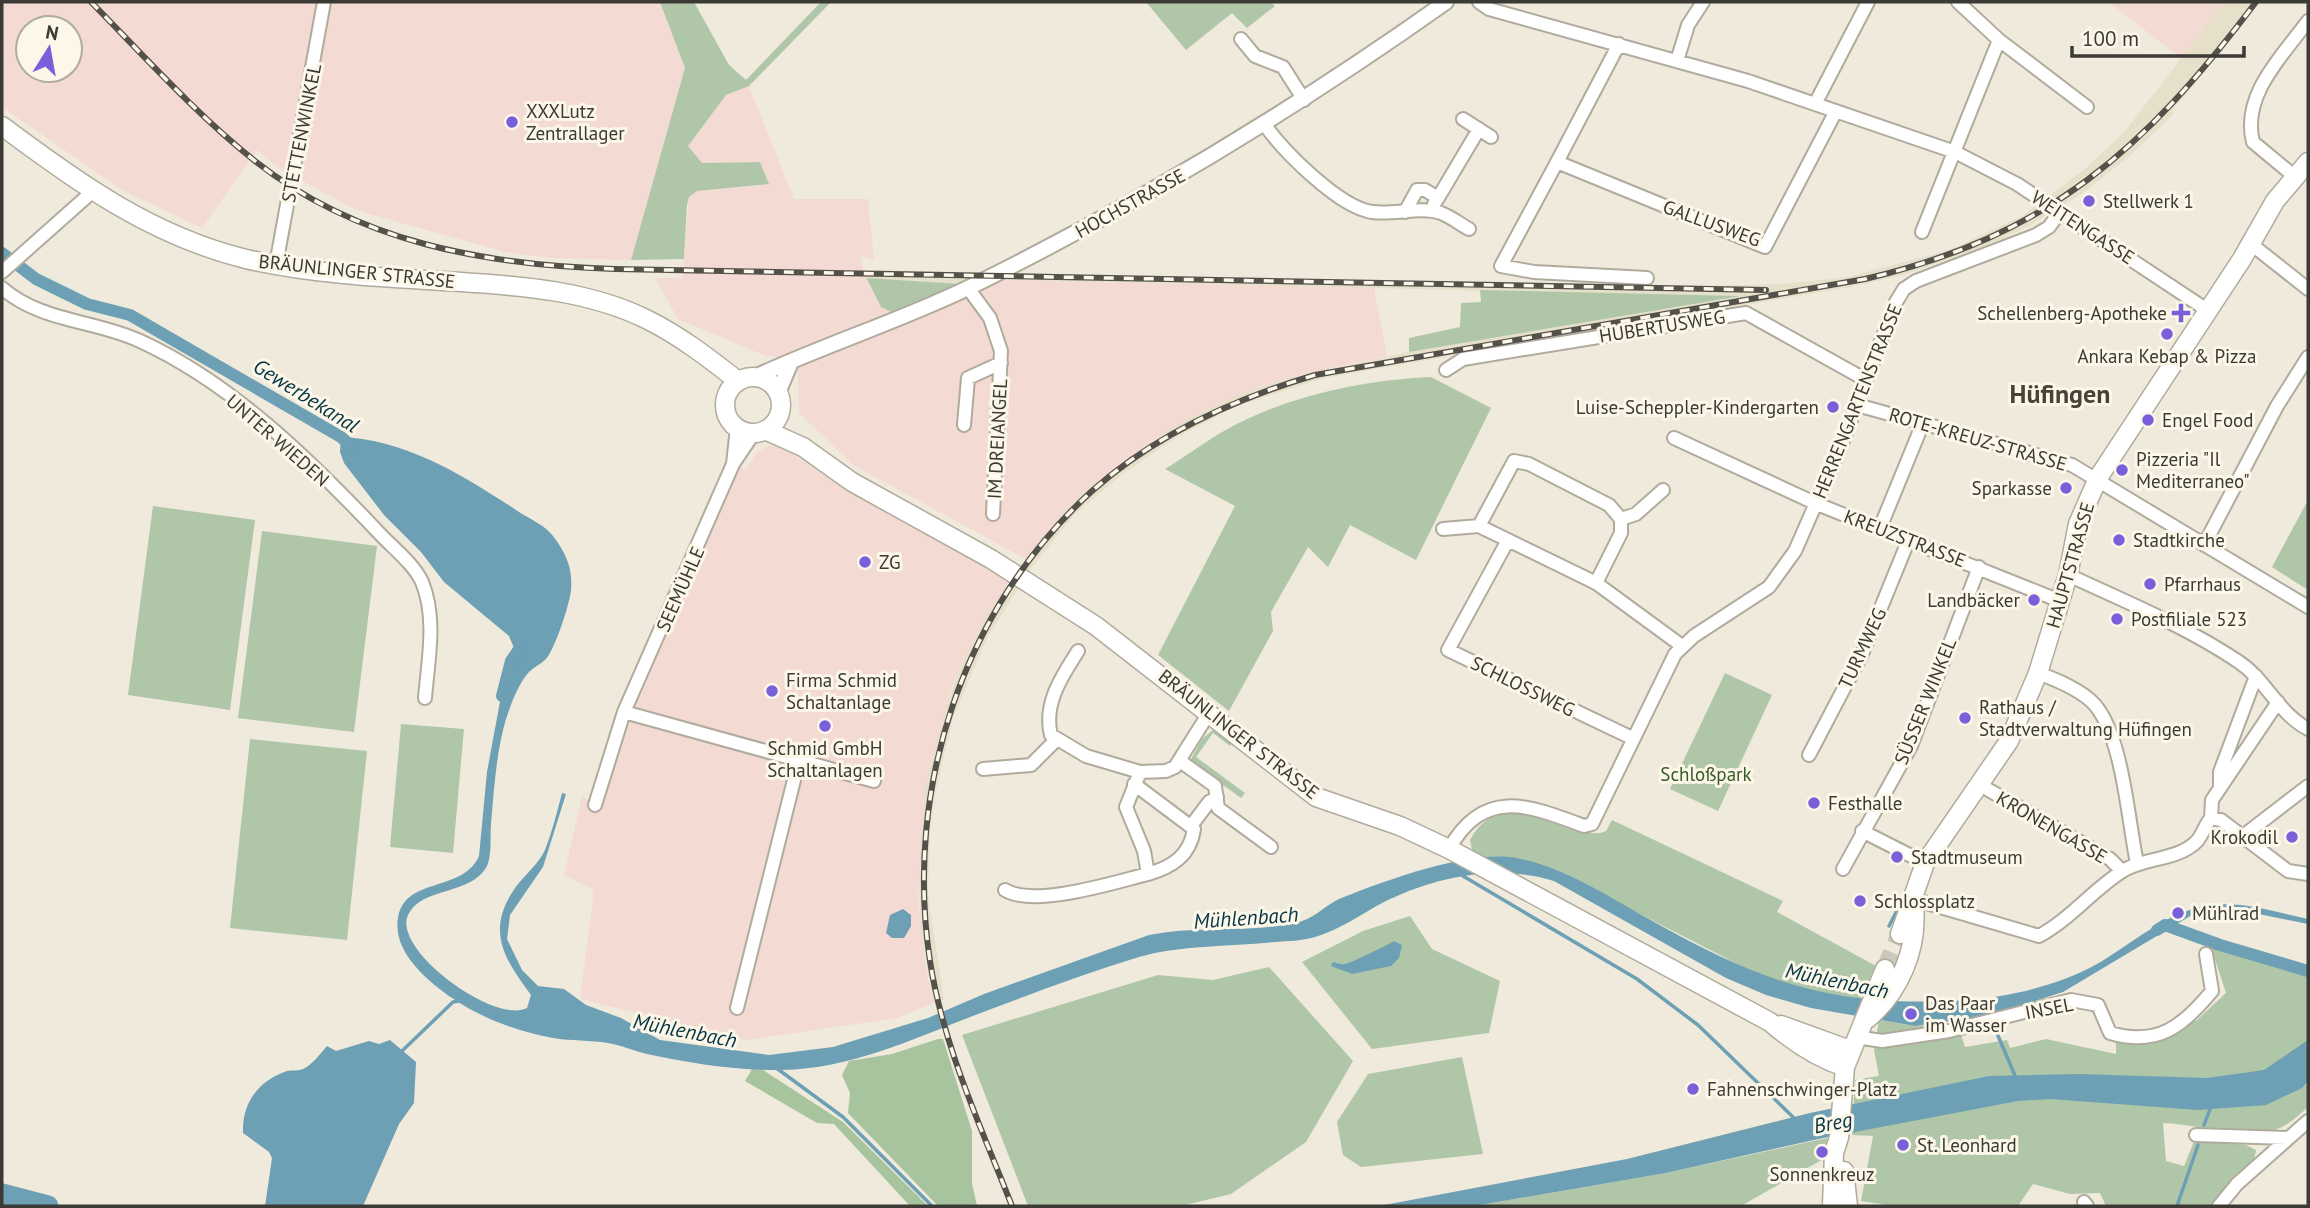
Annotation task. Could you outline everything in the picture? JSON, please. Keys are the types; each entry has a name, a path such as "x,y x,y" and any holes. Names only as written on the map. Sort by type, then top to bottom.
{"main road":[{"name":"BRÄUNLINGER STRASSE","path":"2,126 92,192 183,239 276,265 515,286 570,294 645,318 740,385"},
{"name":"HAUPTSTRASSE","path":"1900,934 1925,863 2009,741 2038,673 2068,575 2079,523 2098,478 2251,244 2267,214 2294,176 2308,162"},
{"path":"769,382 778,393 780,414 752,430 726,413 740,385 769,382"},
{"name":"BRÄUNLINGER STRASSE","path":"780,414 803,446 852,482 992,559 1096,626 1316,797 1400,825 1450,849 1770,1022 1808,1050 1855,1040"},
{"name":"BRÄUNLINGER STRASSE","path":"752,430 803,446"},
{"name":"HAUPTSTRASSE","path":"1855,1040 1876,1012 1884,982 1903,971 1914,939 1913,899"},
{"path":"1832,1206 1834,1153 1839,1137 1842,1088 1855,1040"},
{"path":"1839,1137 1844,1154 1848,1206"}],"street":[{"name":"STETTENWINKEL","path":"276,265 324,2"},
{"name":"HOCHSTRASSE","path":"740,385 968,288 1089,226 1265,125 1446,2"},
{"name":"WEITENGASSE","path":"1479,2 1489,9 1619,44 1815,104 1955,152 2060,212 2207,310"},
{"path":"1677,61 1688,25 1703,2"},
{"path":"1815,104 1868,2"},
{"path":"1958,2 1999,40 2087,107"},
{"path":"2294,176 2253,142 2253,111 2262,84 2308,21"},
{"path":"1241,39 1255,56 1283,67 1304,100"},
{"path":"1922,232 1999,40"},
{"path":"1619,44 1500,266 1534,272 1647,278"},
{"name":"GALLUSWEG","path":"1557,162 1765,247 1836,111"},
{"path":"1463,119 1491,137"},
{"path":"1265,125 1276,142 1349,205 1374,212 1430,211 1442,214 1469,229"},
{"path":"1430,211 1479,129"},
{"path":"1405,212 1417,190 1425,190 1438,198"},
{"path":"3,271 92,192"},
{"name":"HERRENGARTENSTRASSE","path":"1450,849 1475,816 1488,808 1533,808 1584,826 1592,824 1669,664 1682,646 1769,587 1795,551 1817,505 1896,302 1904,289 2036,235 2049,227 2060,212"},
{"path":"2251,244 2308,289"},
{"name":"IM DREIANGEL","path":"968,288 997,333 1001,363 993,514"},
{"name":"UNTER WIEDEN","path":"2,289 31,307 137,339 167,354 228,395 296,450 421,579 430,626 425,698"},
{"name":"HUBERTUSWEG","path":"1446,370 1463,359 1746,313 1866,380"},
{"path":"2204,545 2277,406 2308,357"},
{"path":"778,393 791,362"},
{"name":"IM DREIANGEL","path":"964,425 968,378 1001,363"},
{"name":"ROTE-KREUZ-STRASSE","path":"1857,405 2072,465 2098,478 2117,494 2308,607"},
{"path":"1880,528 1923,423"},
{"name":"SEEMÜHLE","path":"595,805 624,712 733,464 752,430"},
{"name":"KREUZSTRASSE","path":"1674,438 1817,505 1909,539 2060,601"},
{"path":"1479,527 1509,467 1520,461 1609,505 1621,519 1621,533 1596,583"},
{"path":"1621,519 1636,514 1663,490"},
{"path":"1443,529 1479,527 1596,583 1682,646"},
{"name":"TURMWEG","path":"1809,755 1862,654 1909,539"},
{"name":"SCHLOSSWEG","path":"1507,542 1448,650 1632,738"},
{"name":"SÜSSER WINKEL","path":"1843,869 1911,747 1979,567"},
{"path":"2068,575 2238,661 2308,729"},
{"path":"1005,890 1021,897 1071,891 1169,868 1181,858 1193,836 1191,826 1137,778 1056,740 1048,726 1052,699 1078,651"},
{"path":"2038,673 2065,684 2094,704 2104,718 2126,789 2137,863"},
{"path":"2220,787 2220,772 2256,676"},
{"path":"1913,899 2039,936 2052,929 2122,871 2137,863 2162,858 2195,843 2211,818 2212,800 2278,702"},
{"path":"624,712 874,781"},
{"path":"1137,778 1166,771 1180,761 1209,713"},
{"path":"983,769 1031,765 1056,740"},
{"path":"737,1008 799,760"},
{"path":"1180,761 1215,786 1218,808 1271,847"},
{"path":"1137,778 1126,807 1144,852 1148,874"},
{"name":"KRONENGASSE","path":"1980,785 2110,859 2122,871"},
{"path":"2243,836 2308,786"},
{"path":"1191,826 1209,802 1217,797"},
{"path":"2211,818 2221,820 2288,871 2308,874"},
{"path":"1862,831 1925,863"},
{"name":"INSEL","path":"1855,1040 1882,1041 1949,1031 2071,1000 2098,1005 2110,1033 2126,1038 2155,1037 2189,1020 2212,991 2206,954"},
{"path":"2219,1206 2237,1184 2308,1121"},
{"path":"2196,1135 2287,1138"}],"shaded area":[{"path":"2,2 660,2 686,68 631,260 550,258 505,252 359,211 283,171 257,150 202,228 122,190 2,107"},
{"path":"2108,2 2224,2 2181,58"},
{"path":"2224,2 2259,2 2172,111 2174,114 2132,154 2083,193 2029,226 1982,248 1903,275 1850,287 1324,378 1237,406 1177,437 1124,473 1074,515 1032,567 988,636 953,718 936,790 930,830 928,895 944,1000 933,1003 921,928 918,870 925,787 943,714 965,656 992,605 1066,509 1091,486 1171,427 1232,397 1288,378 1409,352 1736,296 1004,280 960,284 867,278 863,270 1668,287 1781,284 1848,277 1950,250 2022,216 2086,168 2126,130"},
{"path":"749,86 794,199 868,199 874,260 860,256 863,270 881,307 891,312 960,284 1004,280 1374,288 1387,356 1288,378 1232,397 1171,427 1091,486 1066,509 1026,559 853,465 799,413 798,372 777,357 766,356 678,319 655,278 683,278 689,197 697,191 769,184 760,162 701,163 688,146 726,94"},
{"path":"769,445 787,449 828,478 1010,580 978,630 952,686 925,787 918,894 925,964 933,1003 897,1018 747,1040 580,999 594,890 564,875 582,796 594,804 624,712 733,464 746,469 757,452"}],"green space":[{"path":"660,2 694,2 729,65 746,80 821,2 831,2 749,86 726,95 688,146 702,163 760,162 769,184 697,191 689,197 687,205 684,259 631,260 685,68"},
{"path":"1146,2 1271,2 1275,6 1247,28 1232,13 1186,50"},
{"path":"867,278 960,284 891,312 881,307"},
{"path":"1480,290 1741,296 1409,352 1409,338 1460,327 1461,303 1481,302"},
{"path":"1431,377 1491,408 1416,560 1350,525 1328,567 1308,547 1271,612 1273,631 1229,711 1158,655 1235,506 1165,469 1224,431 1280,406 1355,386"},
{"path":"2308,500 2308,590 2272,567"},
{"path":"153,506 255,520 230,710 128,695"},
{"path":"262,531 377,546 354,732 238,718"},
{"name":"Schloßpark","path":"1725,673 1772,695 1718,811 1670,789"},
{"path":"401,724 464,729 453,853 390,847"},
{"path":"1213,730 1233,742 1230,746 1213,733 1196,757 1245,793 1241,798 1190,761 1202,739"},
{"path":"250,739 367,751 347,940 230,928"},
{"path":"1514,812 1587,833 1606,831 1612,820 1783,901 1777,912 1876,966 1859,1001 1814,992 1755,973 1548,867 1518,858 1482,860 1472,850 1470,840 1474,833 1488,819"},
{"path":"1410,916 1432,949 1500,981 1489,1033 1372,1049 1302,962 1363,931"},
{"path":"2214,939 2308,968 2308,1107 2286,1125 2269,1131 2223,1131 2163,1123 2166,1161 2184,1166 2195,1139 2246,1145 2256,1150 2254,1161 2211,1206 2106,1206 2100,1193 2070,1194 2033,1184 2018,1206 1895,1206 1861,1201 1873,1136 1852,1135 1855,1080 1879,1076 1874,1050 1879,1020 1915,1026 1957,1022 1965,1047 2007,1040 2010,1048 2046,1039 2116,1054 2116,1042 2157,1041 2197,1020 2226,993 2211,947"},
{"path":"1269,967 1353,1061 1306,1142 1231,1194 1181,1206 1028,1206 962,1035 1158,975 1213,980"},
{"path":"943,1039 972,1131 972,1183 977,1206 938,1206 848,1113 850,1093 842,1075 849,1061 892,1054"},
{"path":"1462,1057 1483,1154 1361,1167 1343,1155 1337,1122 1368,1074"},
{"path":"752,1069 763,1070 843,1122 928,1206 910,1206 834,1124 817,1123 745,1081"},
{"path":"1827,1138 1825,1158 1741,1206 1474,1206 1666,1173"}],"water":[{"path":"341,437 365,439 412,452 457,473 546,529 562,549 570,568 570,596 554,646 546,659 521,682 506,719 496,772 489,862 480,876 459,887 424,899 408,915 407,930 415,947 430,964 449,981 493,1006 512,1010 527,1008 531,995 512,967 501,941 502,914 518,884 545,850 562,793 566,794 543,867 510,915 507,939 522,970 538,986 564,989 586,1005 621,1018 660,1040 769,1055 833,1047 928,1018 984,994 1149,935 1296,923 1308,919 1339,899 1427,868 1498,856 1517,858 1554,869 1589,885 1696,944 1769,977 1841,996 1880,1000 1967,1000 2034,989 2097,964 2162,922 2205,906 2257,908 2308,919 2308,924 2239,910 2197,912 2063,992 1989,1016 1915,1026 1811,1008 1766,995 1726,978 1554,881 1511,873 1488,873 1423,886 1382,903 1324,934 1310,938 1189,948 1139,957 1058,984 882,1051 833,1064 782,1070 732,1068 642,1053 608,1043 540,1035 488,1018 452,998 422,974 400,942 398,918 403,905 411,896 461,875 471,868 479,856 487,772 504,680 511,681 515,662 505,660 514,648 509,636 444,582 421,552 384,515 344,463 340,452"},
{"path":"903,909 911,915 911,926 904,938 892,938 886,933 890,915"},
{"path":"1394,941 1402,945 1399,958 1391,966 1352,974 1331,966 1333,962 1349,963"},
{"path":"390,1040 416,1062 414,1103 399,1124 363,1206 265,1206 272,1158 269,1152 243,1133 245,1112 254,1094 277,1075 306,1067 327,1046 336,1051 369,1041 379,1044"},
{"path":"2308,1040 2308,1081 2302,1088 2266,1105 2198,1110 2050,1099 2018,1101 1823,1138 1666,1173 1474,1206 1379,1206 1627,1159 1810,1113 1989,1076 2080,1074 2207,1078 2264,1070"}],"waterway":[{"name":"Gewerbekanal","path":"2,253 36,279 87,304 130,315 341,437 353,448"},
{"name":"Gewerbekanal","path":"502,696 511,661 520,648"},
{"path":"1463,876 1637,979 1698,1025 1794,1118"},
{"path":"1889,926 1901,903"},
{"name":"Mühlenbach","path":"2157,930 2165,925 2220,945 2308,971"},
{"name":"Mühlenbach","path":"402,1051 453,1002 459,1001"},
{"path":"1993,1024 2016,1078"},
{"path":"775,1067 843,1117 932,1206"},
{"path":"2204,1125 2212,1104"},
{"path":"2177,1206 2198,1145"},
{"name":"Breg","path":"2,1194 48,1206"}],"tunnel":[{"path":"1885,969 1900,934"}],"railway":[{"path":"91,2 212,124 255,161 295,189 337,212 381,230 472,255 567,267 615,269 1766,290"},
{"path":"1012,1206 964,1086 936,993 924,897 926,832 936,768 952,706 977,646 1008,590 1047,538 1092,491 1142,452 1197,421 1255,395 1315,375 1865,279 1930,261 1988,238 2040,211 2088,180 2132,143 2174,101 2256,2"}],"place":[{"name":"XXXLutz Zentrallager","path":"512,122"},
{"name":"Stellwerk 1","path":"2089,201"},
{"name":"Schellenberg-Apotheke","path":"2181,313"},
{"name":"Ankara Kebap & Pizza","path":"2167,334"},
{"name":"Luise-Scheppler-Kindergarten","path":"1833,407"},
{"name":"Engel Food","path":"2148,420"},
{"name":"Pizzeria \"Il Mediterraneo\"","path":"2122,470"},
{"name":"Sparkasse","path":"2066,488"},
{"name":"Stadtkirche","path":"2119,540"},
{"name":"ZG","path":"865,562"},
{"name":"Pfarrhaus","path":"2150,584"},
{"name":"Landbäcker","path":"2034,600"},
{"name":"Postfiliale 523","path":"2117,619"},
{"name":"Firma Schmid Schaltanlage","path":"772,691"},
{"name":"Rathaus / Stadtverwaltung Hüfingen","path":"1965,718"},
{"name":"Schmid GmbH Schaltanlagen","path":"825,726"},
{"name":"Festhalle","path":"1814,803"},
{"name":"Krokodil","path":"2292,837"},
{"name":"Stadtmuseum","path":"1897,857"},
{"name":"Schlossplatz","path":"1860,901"},
{"name":"Mühlrad","path":"2178,913"},
{"name":"Das Paar im Wasser","path":"1911,1014"},
{"name":"Fahnenschwinger-Platz","path":"1693,1089"},
{"name":"St. Leonhard","path":"1903,1145"},
{"name":"Sonnenkreuz","path":"1822,1152"}],"district":[{"name":"Hüfingen","path":"2060,394"}]}
